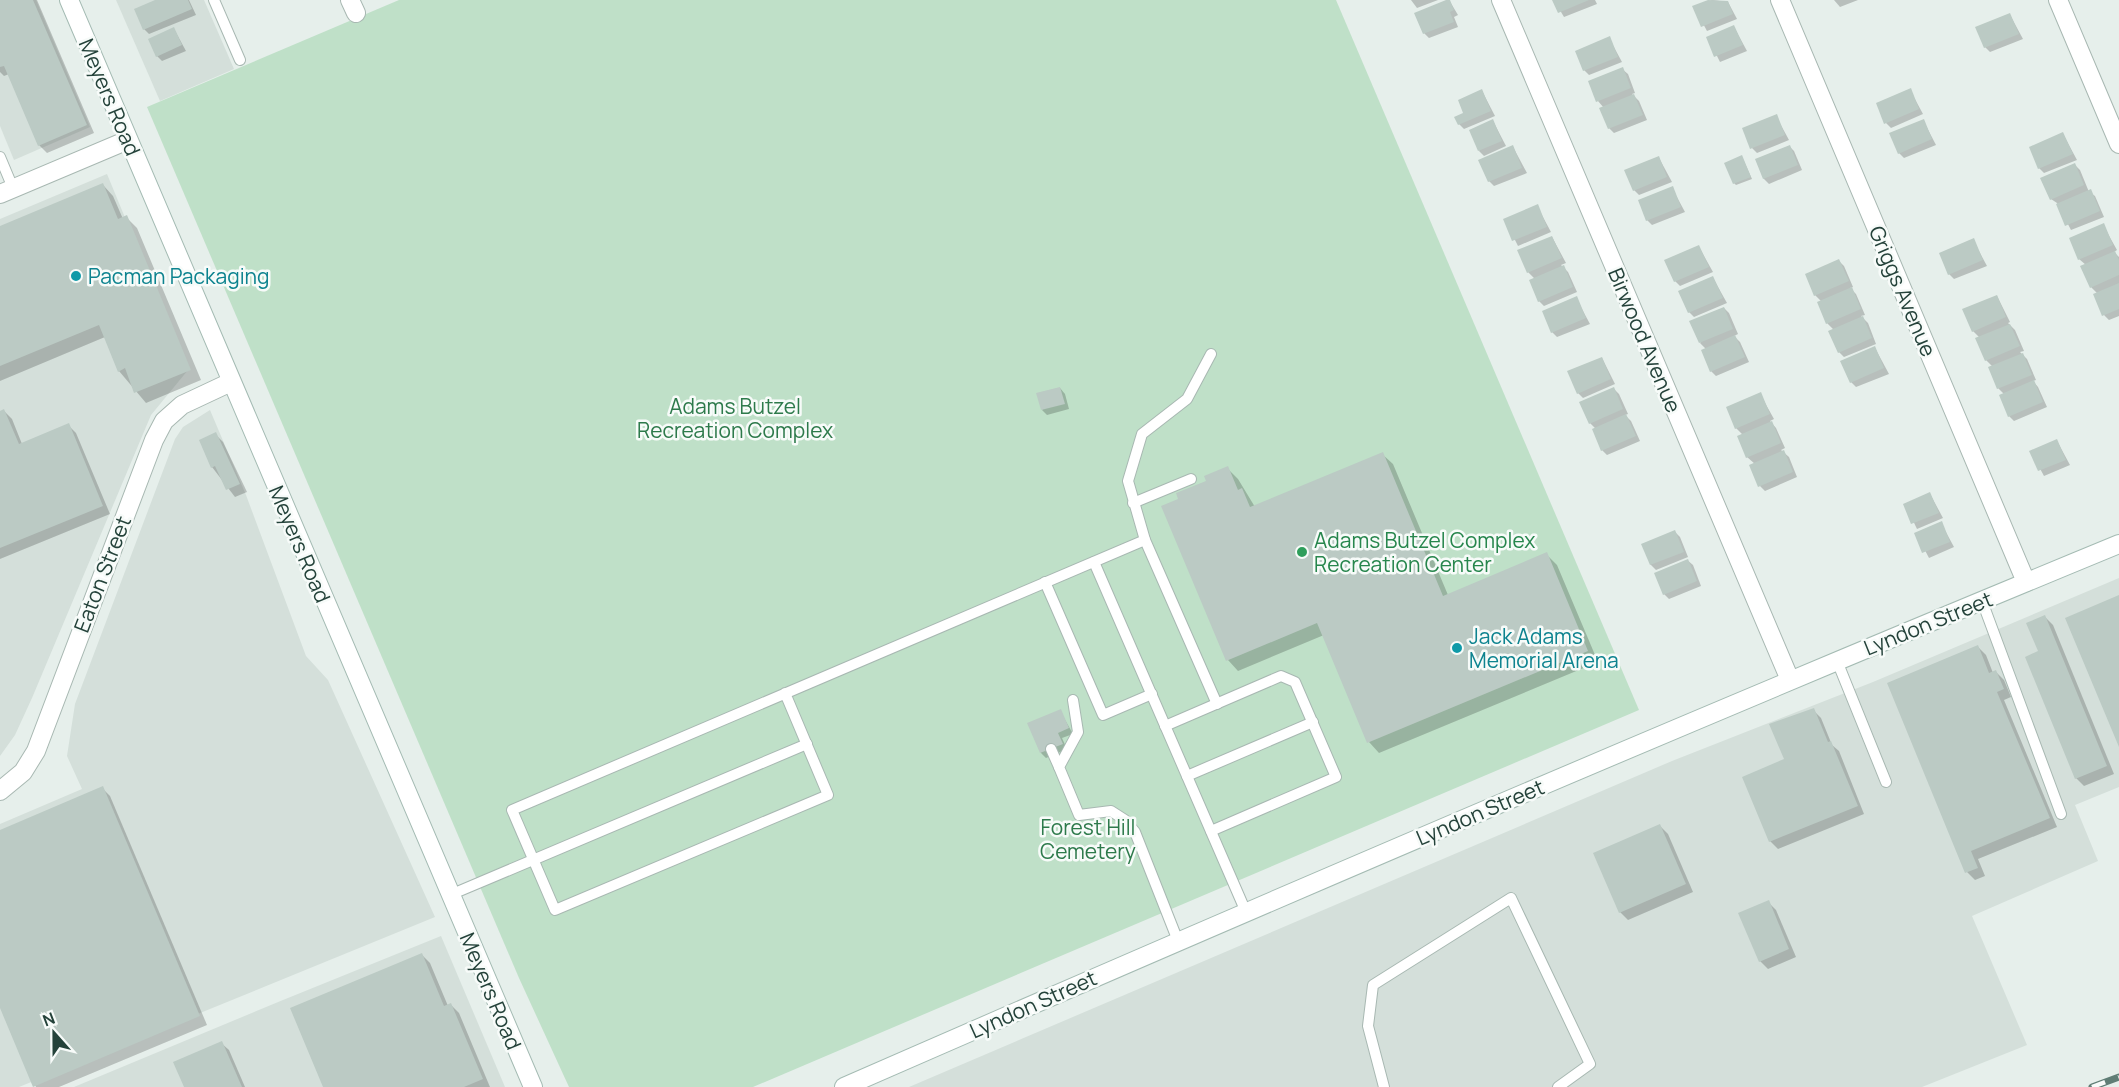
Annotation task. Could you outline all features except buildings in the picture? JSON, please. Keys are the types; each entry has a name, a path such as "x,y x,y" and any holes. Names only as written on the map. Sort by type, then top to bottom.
{"street":[{"name":"Meyers Road","path":"69,0 533,1087"},
{"name":"Birwood Avenue","path":"1500,0 1790,680"},
{"name":"Griggs Avenue","path":"1780,0 2026,582"},
{"path":"2058,0 2119,144"},
{"path":"7,191 128,140"},
{"name":"Eaton Street","path":"0,791 23,772 36,752 142,467 164,421 182,405 231,382"},
{"name":"Lyndon Street","path":"844,1087 1178,941 1790,680 2119,544"}],"lane":[{"path":"214,0 240,60"},
{"path":"0,157 7,191"},
{"path":"1211,354 1187,399 1142,434 1128,481 1145,540 1217,704"},
{"path":"1133,503 1191,479"},
{"path":"785,693 828,795 555,910 512,810 785,693 1045,582 1145,540"},
{"path":"1094,562 1246,912"},
{"path":"1045,582 1103,715 1152,694"},
{"path":"1982,601 2061,814"},
{"path":"1837,661 1886,782"},
{"path":"1165,726 1281,676 1295,682 1313,722 1336,777 1211,831"},
{"path":"1059,767 1078,732 1073,700"},
{"path":"1187,776 1313,722"},
{"path":"450,895 807,744"},
{"path":"1051,749 1079,815 1111,811 1125,820 1135,832 1178,941"},
{"path":"1384,1087 1368,1026 1373,985 1511,898 1590,1064 1557,1087"}],"shaded area":[{"path":"0,0 36,0 90,127 14,160 0,126"},
{"path":"116,0 204,0 234,69 160,101"},
{"name":"Pacman Packaging","path":"107,174 188,370 151,415 32,698 15,735 0,756 0,219"},
{"path":"210,410 246,495 306,656 328,680 435,917 19,1087 0,1087 0,824 82,789 67,756 75,704 175,439 183,427"},
{"path":"2119,578 2119,787 2075,805 2098,861 1972,916 2027,1045 1922,1087 909,1087 1672,761 1873,682"},
{"path":"441,936 505,1087 74,1087 283,1000"}],"green space":[{"name":"Adams Butzel Recreation Complex","path":"399,0 1336,0 1639,710 753,1087 569,1087 519,978 147,107"}],"railway":[{"path":"2092,1087 2119,1077"}],"place":[{"name":"Pacman Packaging","path":"76,276"},
{"name":"Adams Butzel Complex Recreation Center","path":"1302,552"},
{"name":"Jack Adams Memorial Arena","path":"1457,648"}],"park label":[{"name":"Forest Hill Cemetery","path":"1088,839"}]}
